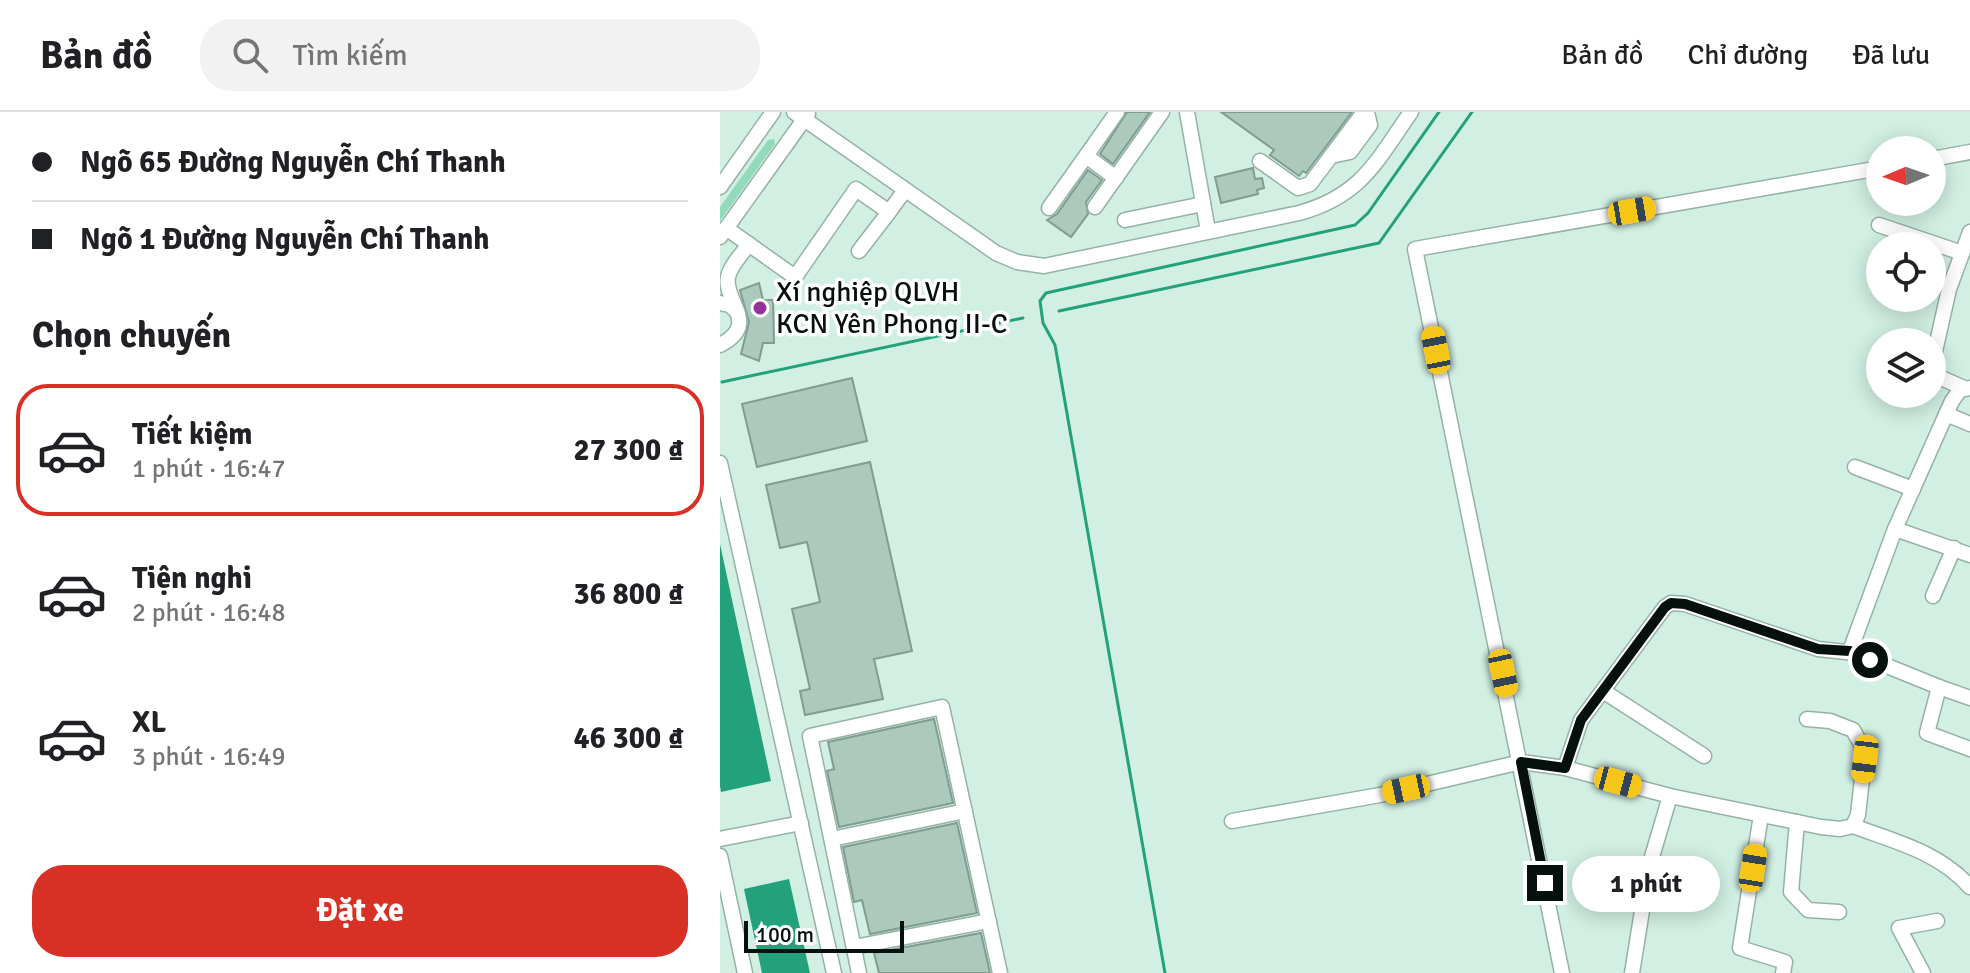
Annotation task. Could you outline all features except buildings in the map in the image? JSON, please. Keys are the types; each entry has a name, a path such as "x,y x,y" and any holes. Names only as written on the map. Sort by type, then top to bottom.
{"street":[{"path":"720,187 773,112"},
{"path":"1049,208 1117,112"},
{"path":"1095,207 1162,112"},
{"path":"1187,112 1208,231"},
{"path":"1260,161 1298,188 1310,184 1365,112"},
{"path":"889,212 856,189 795,277 749,244 723,233 803,114 996,253 1017,262 1035,265 1065,263 1299,213 1332,202 1361,182 1411,112"},
{"path":"1946,156 1970,152"},
{"path":"1086,156 1116,178"},
{"path":"1562,973 1515,764 1415,249 1866,170"},
{"path":"859,251 905,190"},
{"path":"1125,220 1203,204"},
{"path":"1879,225 1962,253"},
{"path":"1940,328 1945,302 1970,232"},
{"path":"720,345 736,333 737,312 728,286 728,275 749,244"},
{"path":"720,303 730,305 737,312"},
{"path":"1946,380 1967,388"},
{"path":"1850,651 1895,529 1946,414 1957,394 1967,388"},
{"path":"1946,414 1970,424"},
{"path":"720,463 833,968 855,952 989,921"},
{"path":"1855,467 1913,489"},
{"path":"1895,529 1970,555"},
{"path":"1933,596 1954,548"},
{"path":"1565,768 1581,720 1671,603 1685,604 1818,649 1850,651 1970,698"},
{"path":"1939,687 1927,733 1970,749"},
{"path":"1603,691 1704,756"},
{"path":"859,973 810,736 942,707 1000,973"},
{"path":"1807,719 1830,721 1853,730 1865,751 1858,815 1853,826"},
{"path":"1232,821 1380,795 1515,764 1565,768 1670,796 1761,815 1832,828 1853,826 1915,847 1968,880"},
{"path":"1632,973 1649,867 1670,796"},
{"path":"832,839 965,811"},
{"path":"1761,815 1740,948 1785,962 1783,973"},
{"path":"1797,822 1791,892 1808,910 1839,912"},
{"path":"720,839 801,823"},
{"path":"720,856 745,973"},
{"path":"1923,973 1899,928 1937,921"}],"shaded area":[{"path":"774,139 775,144 720,221 720,207 768,140"},
{"path":"720,544 771,781 721,792 720,786"},
{"path":"789,879 810,973 762,973 744,889"}],"waterway":[{"path":"1165,973 1055,345 1043,323 1040,301 1046,293 1355,225 1368,213 1439,112"},
{"path":"1059,311 1379,243 1472,112"},
{"path":"722,382 1023,318"}],"place":[{"name":"Xí nghiệp QLVH KCN Yên Phong II-C","path":"760,308"}],"route":[{"path":"1545,883 1521,762 1565,768 1581,720 1665,607 1671,603 1685,604 1818,649 1850,651 1870,660"}]}
